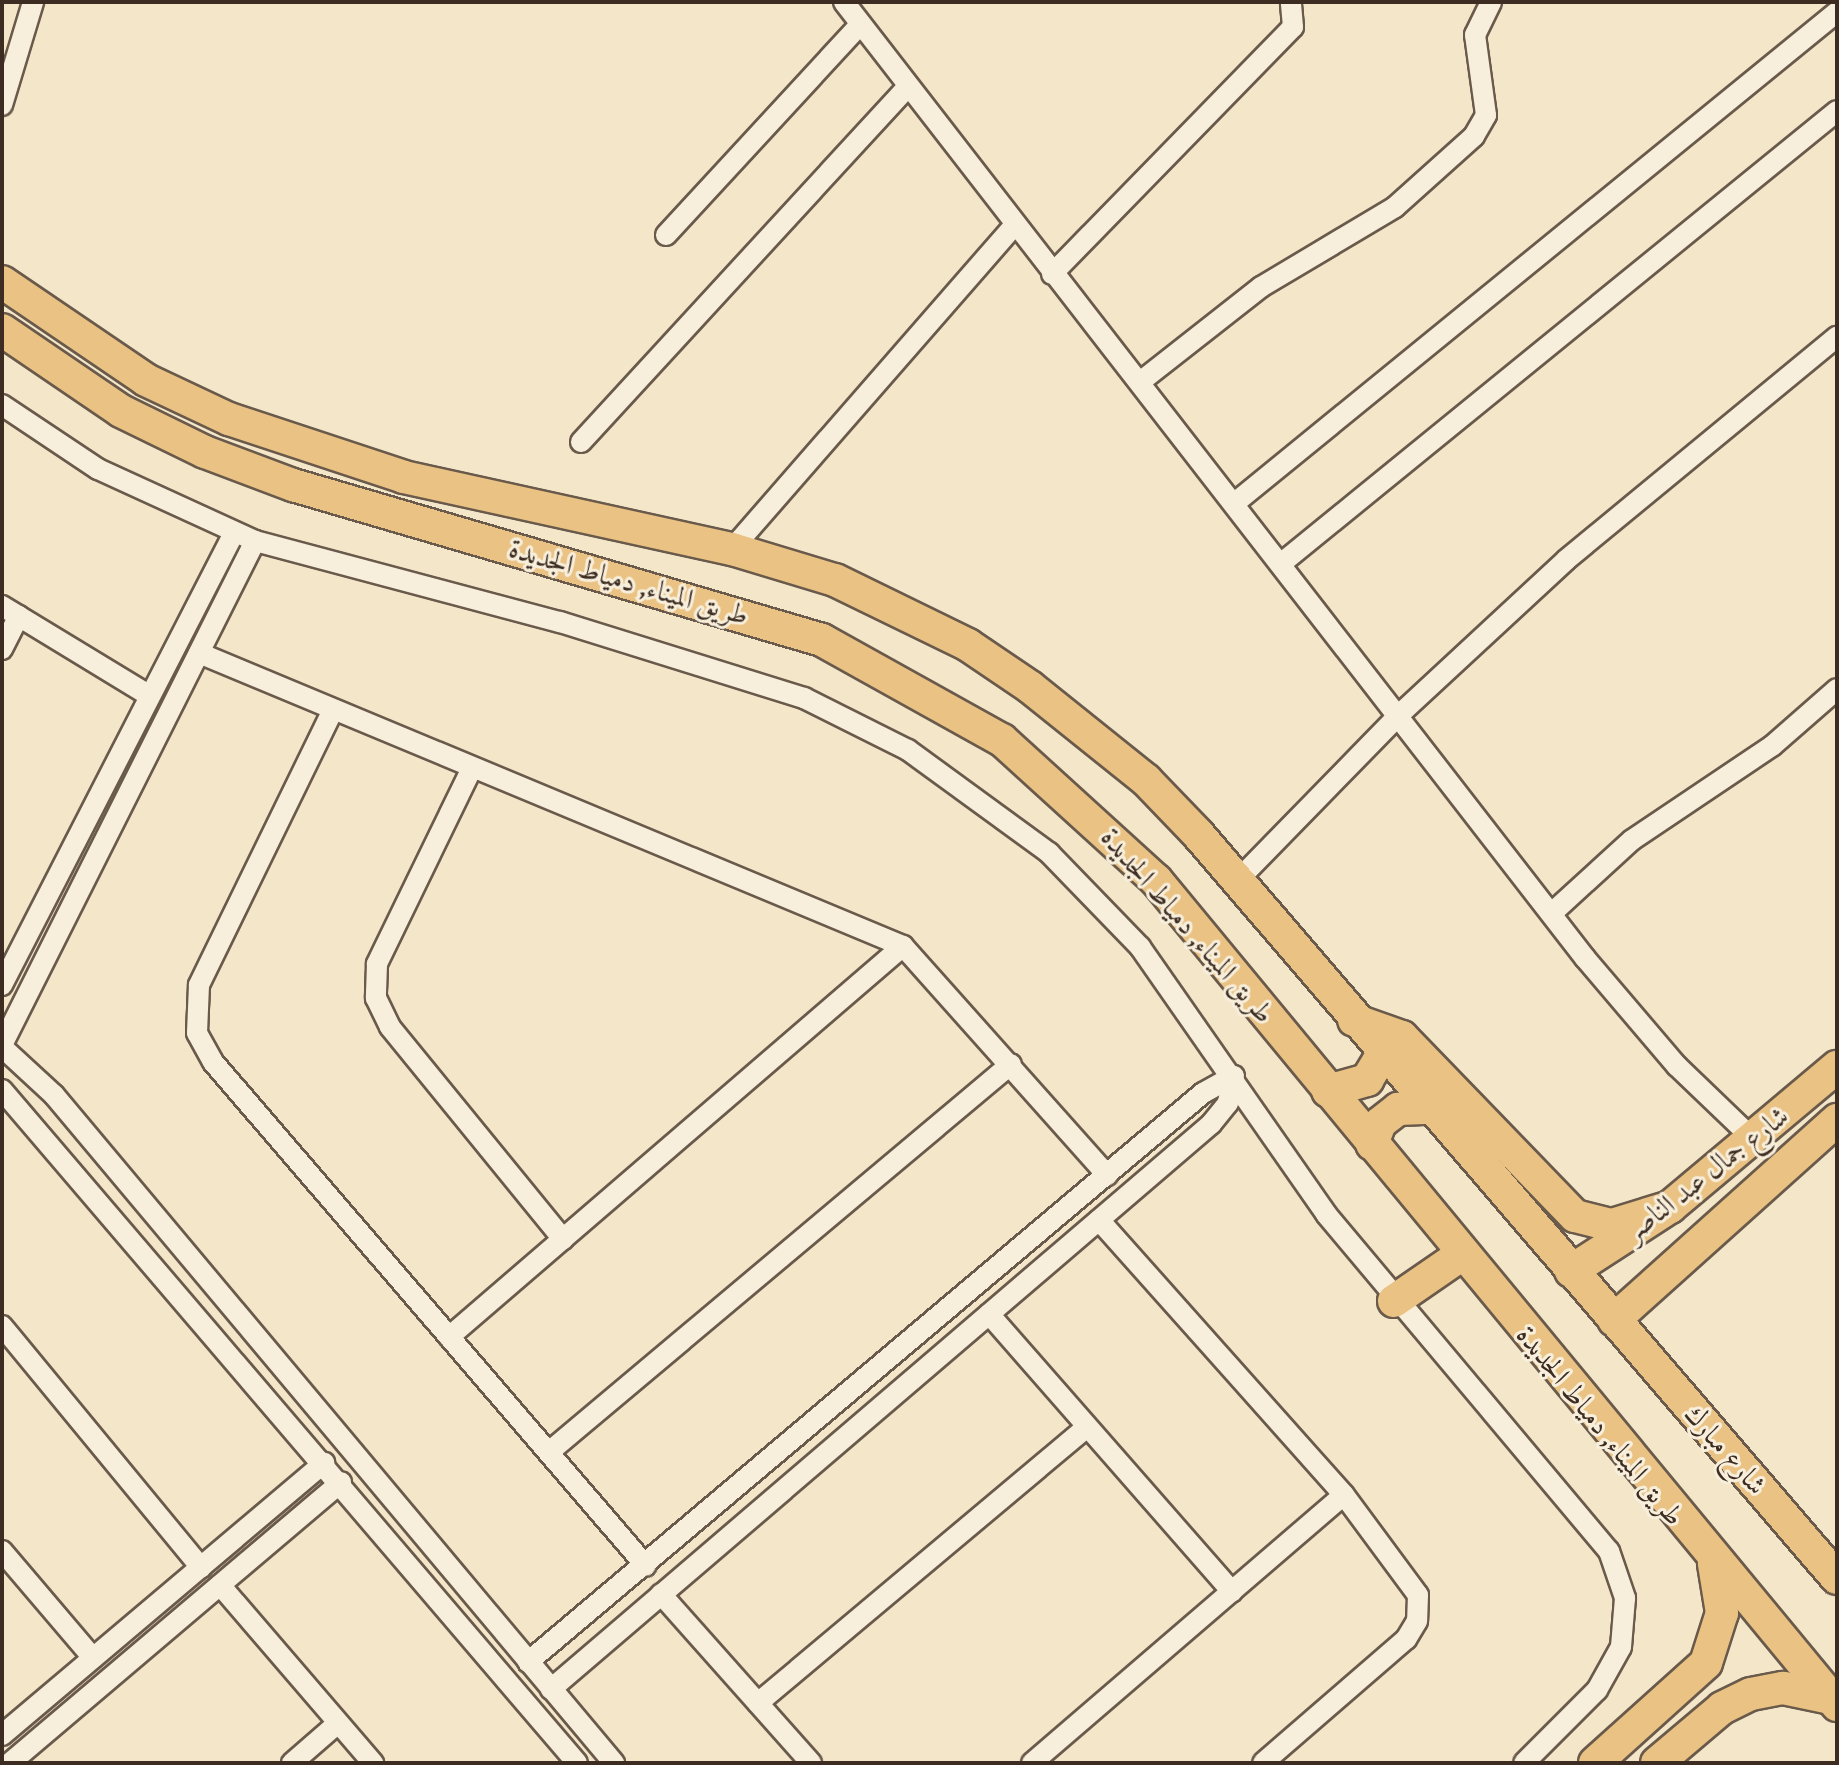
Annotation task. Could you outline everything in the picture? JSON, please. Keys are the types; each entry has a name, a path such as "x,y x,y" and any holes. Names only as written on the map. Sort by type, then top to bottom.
{"main road":[{"name":"طريق الميناء, دمياط الجديدة","path":"2,282 146,380 315,452 732,549 835,580 981,654 1146,780 1237,881 1614,1320"},
{"name":"طريق الميناء, دمياط الجديدة","path":"2,330 121,411 205,452 389,514 754,615 909,683 1002,740 1108,829 1372,1144 1713,1561"},
{"path":"1354,1020 1402,1037 1575,1216 1612,1225 1670,1207"},
{"path":"1328,1091 1367,1080 1383,1053"},
{"name":"شارع جمال عبد الناصر","path":"1571,1271 1639,1230 1670,1207 1837,1067"},
{"path":"1372,1144 1380,1123 1398,1109 1431,1108"},
{"name":"شارع جمال عبد الناصر","path":"1614,1320 1671,1263 1837,1120"},
{"path":"1639,1230 1642,1260 1671,1263"},
{"path":"1394,1301 1461,1255"},
{"name":"شارع مبارك","path":"1614,1320 1721,1424 1837,1578"},
{"path":"1713,1561 1834,1702"},
{"path":"1595,1763 1706,1663 1722,1613 1713,1561"},
{"path":"1657,1763 1751,1694 1783,1688 1834,1702"}],"street":[{"path":"2,105 33,2"},
{"path":"844,2 906,88 1283,562 1552,913 1677,1066 1752,1138"},
{"path":"1052,274 1293,27 1291,2"},
{"path":"1140,382 1261,287 1395,207 1474,136 1486,115 1475,35 1491,2"},
{"path":"1236,502 1837,12"},
{"path":"666,235 860,25"},
{"path":"581,442 906,88"},
{"path":"1283,562 1837,111"},
{"path":"732,549 1014,226"},
{"path":"1237,881 1401,713 1669,470 1837,337"},
{"path":"2,405 98,469 255,541 733,673 896,743 999,812 1088,890 1156,967 1394,1301 1594,1532 1620,1574 1626,1623 1611,1670 1524,1763"},
{"path":"2,985 234,533"},
{"path":"255,541 2,1046 54,1095 614,1763"},
{"path":"2,649 10,611 150,696"},
{"path":"199,653 903,946 1107,1175"},
{"path":"1552,913 1632,840 1772,746 1837,689"},
{"path":"333,710 199,985 194,1017 213,1062 646,1566"},
{"path":"472,768 377,964 376,998 390,1027 563,1239"},
{"path":"449,1337 903,946"},
{"path":"549,1452 1011,1064"},
{"path":"528,1662 646,1566 1203,1093 1234,1076"},
{"path":"551,1689 1220,1114 1234,1076"},
{"path":"2,1090 341,1482 577,1763"},
{"path":"1099,1220 1344,1495 1414,1582 1417,1621 1406,1639 1263,1763"},
{"path":"989,1314 1232,1592"},
{"path":"2,1326 201,1567"},
{"path":"758,1703 1087,1427"},
{"path":"2,1735 324,1463"},
{"path":"10,1763 341,1482"},
{"path":"1032,1763 1344,1495"},
{"path":"2,1551 93,1658"},
{"path":"220,1585 373,1763"},
{"path":"661,1594 811,1763"},
{"path":"292,1763 338,1723"}]}
